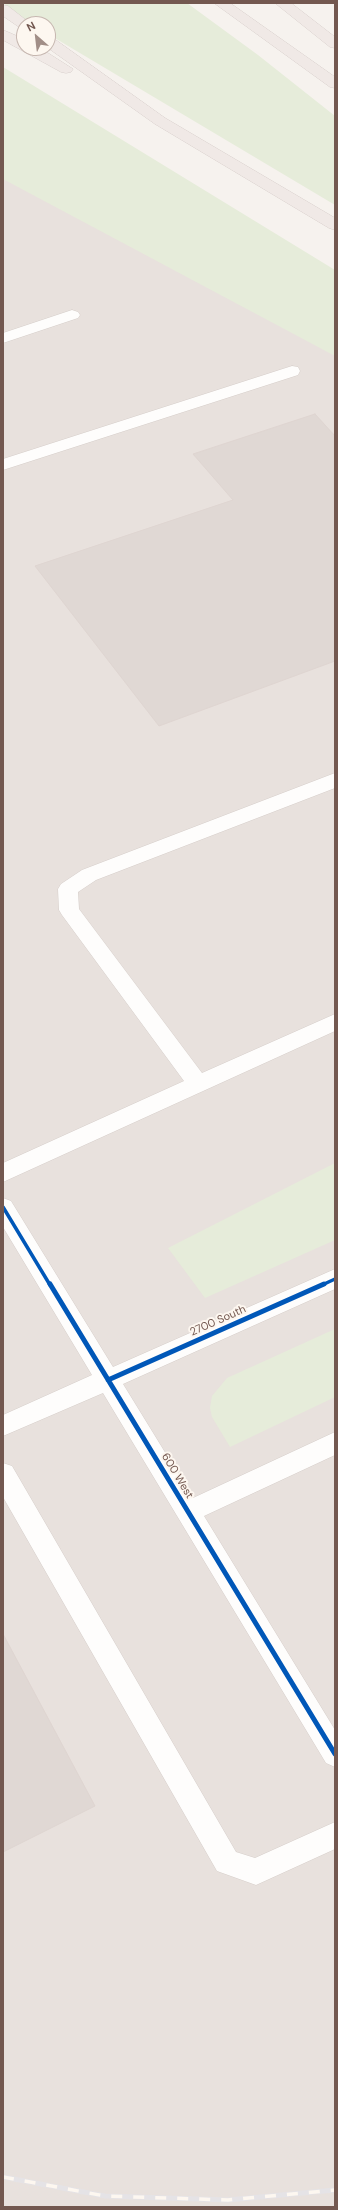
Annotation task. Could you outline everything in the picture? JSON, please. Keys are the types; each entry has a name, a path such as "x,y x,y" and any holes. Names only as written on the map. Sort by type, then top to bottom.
{"highway":[{"path":"221,3 335,84"},
{"path":"282,3 335,44"},
{"path":"3,9 16,18"},
{"path":"3,34 16,41"},
{"path":"56,47 160,121"},
{"path":"43,56 160,121 335,225"}],"street":[{"path":"3,338 72,316"},
{"path":"3,465 292,371"},
{"path":"198,1084 69,910 68,889 89,875 335,780"},
{"path":"3,1173 335,1022"},
{"name":"600 West","path":"3,1207 335,1754"},
{"name":"2700 South","path":"3,1426 335,1279"},
{"path":"188,1512 335,1443"},
{"path":"3,1474 227,1862 256,1872 335,1835"}],"shaded area":[{"path":"3,119 335,307 335,2207 3,2207"}],"green space":[{"path":"3,3 187,3 258,55 335,116 335,205 56,39 56,16 20,16"},
{"path":"3,67 335,270 335,356 3,179"},
{"path":"335,1163 335,1240 205,1298 168,1248"},
{"path":"335,1329 335,1397 230,1447 212,1417 210,1408 212,1396 227,1378"}],"building":[{"path":"315,414 335,436 335,661 159,726 35,566 233,500 193,454"},
{"path":"3,1634 95,1806 3,1852"}],"railway":[{"path":"3,2177 105,2196 228,2200 335,2190"}],"cycle path":[{"path":"3,1207 335,1754"},
{"path":"108,1380 335,1279"}]}
